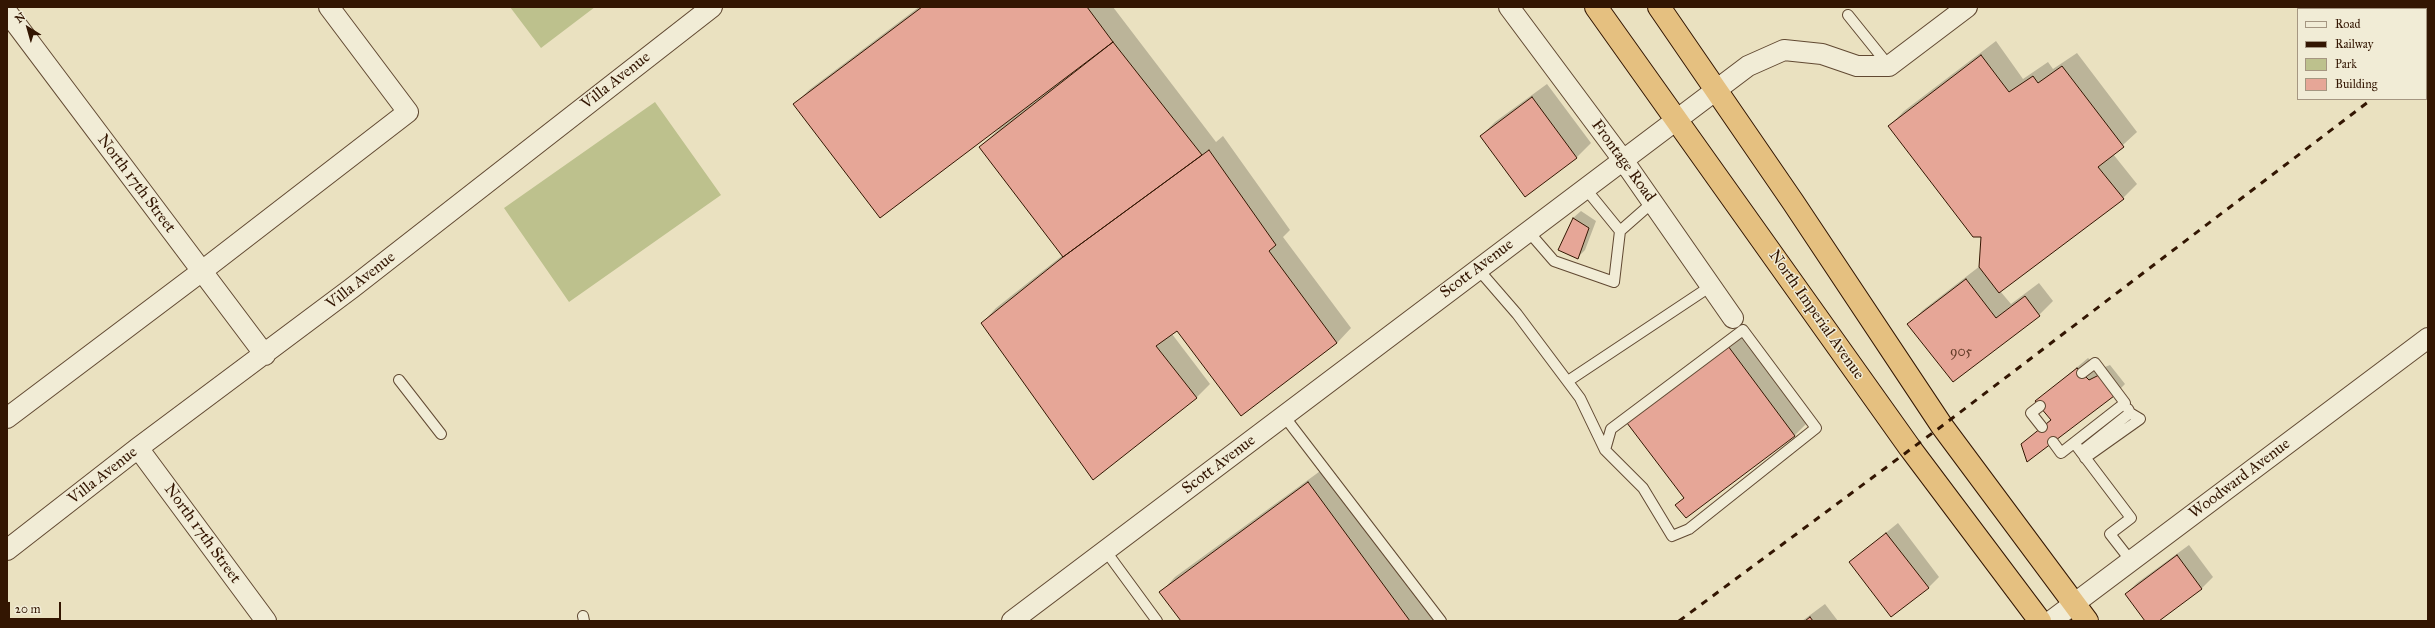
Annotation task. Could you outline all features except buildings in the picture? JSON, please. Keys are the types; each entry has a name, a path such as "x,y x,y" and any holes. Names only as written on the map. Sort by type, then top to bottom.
{"highway":[{"name":"North Imperial Avenue","path":"1596,7 1910,448 2041,620"},
{"path":"1659,7 1797,208 1942,426 2087,621"}],"street":[{"path":"7,418 202,271 408,112 329,7"},
{"name":"Villa Avenue","path":"7,550 138,448 265,355 712,7"},
{"name":"Frontage Road","path":"1508,7 1623,160 1738,324"},
{"path":"1889,66 1967,7"},
{"name":"North 17th Street","path":"7,12 265,355"},
{"name":"Scott Avenue","path":"1012,621 1748,66 1784,50 1822,54 1857,66 1889,66"},
{"name":"Woodward Avenue","path":"2041,620 2074,604 2428,338"},
{"name":"North 17th Street","path":"138,448 266,621"}],"lane":[{"path":"1848,15 1889,66"},
{"path":"1585,188 1620,231"},
{"path":"1528,231 1554,261 1614,282 1620,231 1652,202"},
{"path":"1478,269 1517,314 1568,381 1580,398 1605,450 1643,488 1672,536 1689,529 1816,428 1738,324 1611,429 1605,450"},
{"path":"1568,381 1711,286"},
{"path":"2053,442 2061,453 2080,451 2130,414 2125,403 2095,363 2082,373"},
{"path":"399,380 441,434"},
{"path":"2080,451 2125,403"},
{"path":"2040,406 2031,413 2042,427"},
{"path":"1284,416 1441,621"},
{"path":"2080,451 2130,518 2110,534 2131,561"},
{"path":"1106,550 1156,621"}],"green space":[{"path":"510,7 595,7 541,48"},
{"path":"655,102 721,195 569,302 504,208"}],"railway":[{"path":"1679,621 1942,426 2371,100"}]}
